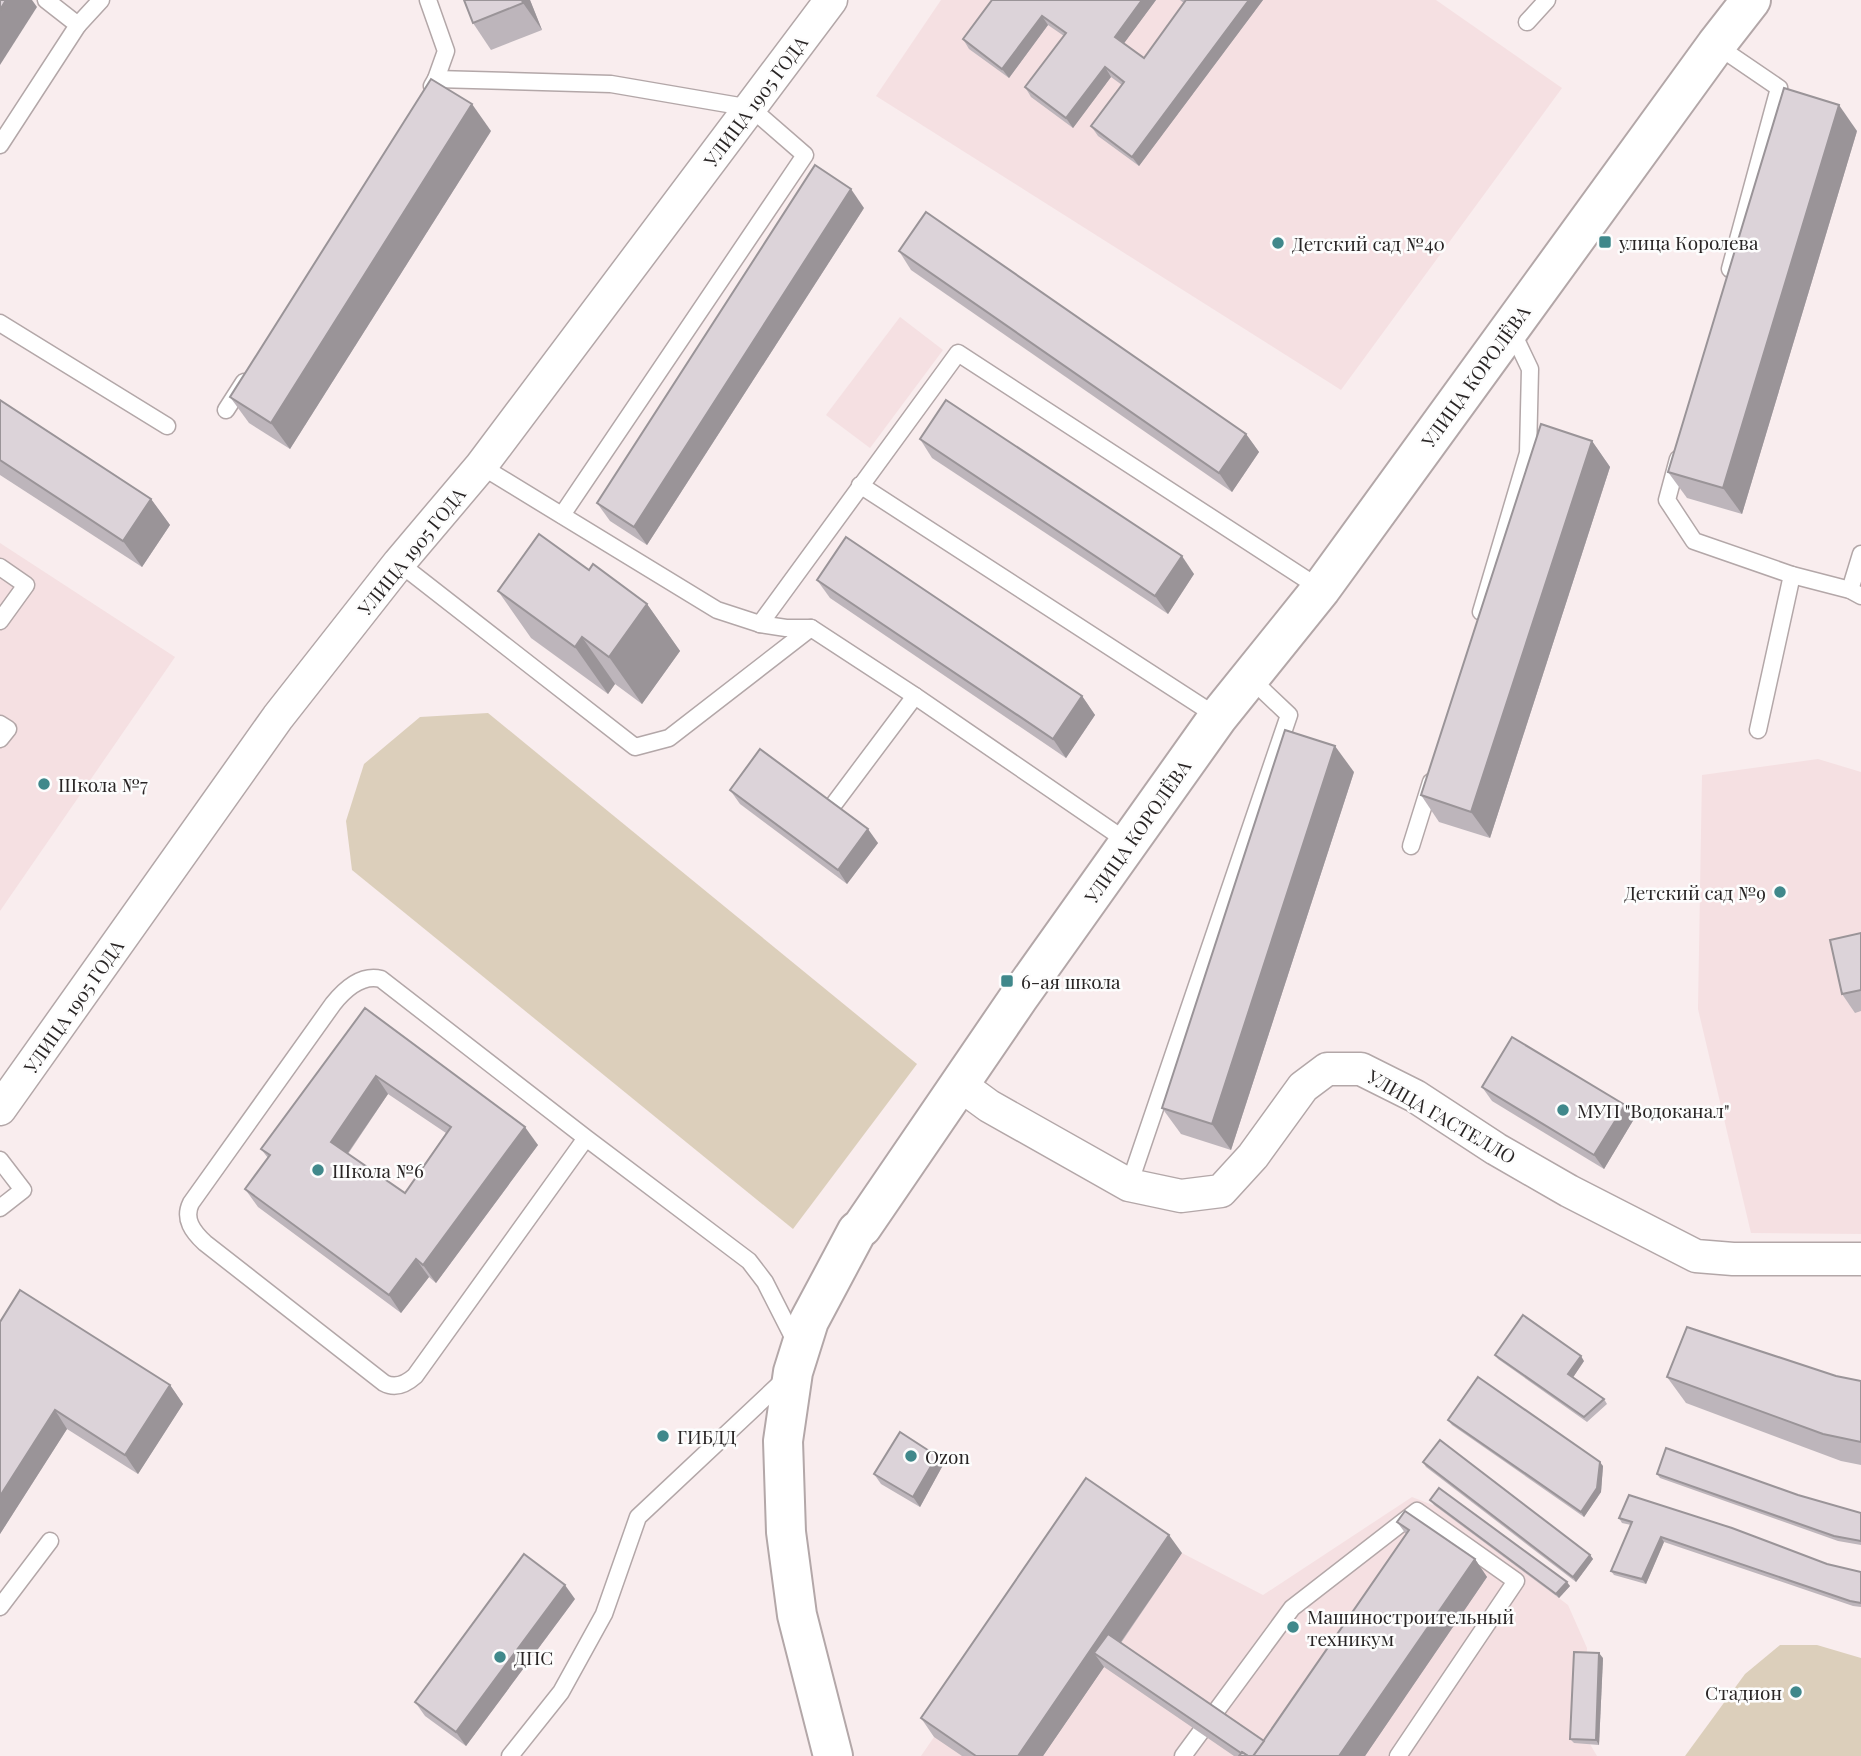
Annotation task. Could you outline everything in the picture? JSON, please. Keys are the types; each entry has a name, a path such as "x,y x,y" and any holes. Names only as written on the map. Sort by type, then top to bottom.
{"main road":[{"name":"УЛИЦА КОРОЛЁВА","path":"825,1753 797,1615 786,1532 783,1441 796,1361 808,1321 857,1231 1128,842 1218,717 1321,589 1716,45 1743,3"}],"street":[{"name":"УЛИЦА 1905 ГОДА","path":"0,1109 263,738 399,563 481,466 831,0"},
{"name":"УЛИЦА ГАСТЕЛЛО","path":"959,1084 989,1106 1129,1185 1181,1196 1220,1191 1252,1156 1303,1087 1327,1069 1360,1069 1415,1096 1496,1149 1569,1191 1696,1256 1734,1259 1861,1259"}],"lane":[{"path":"46,0 78,25"},
{"path":"0,145 78,25 101,0"},
{"path":"422,102 436,79 446,51 428,0"},
{"path":"1527,22 1547,0"},
{"path":"1716,45 1779,88 1725,287"},
{"path":"436,79 611,84 751,108 805,155 562,515"},
{"path":"0,323 167,426"},
{"path":"1477,624 1528,453 1530,369 1510,327"},
{"path":"760,624 958,352 1321,589"},
{"path":"226,410 255,364"},
{"path":"1681,447 1667,500 1694,541 1792,575 1855,593 1861,554"},
{"path":"481,466 717,610 760,624 811,628 1128,842"},
{"path":"860,485 1218,717"},
{"path":"399,563 635,747 669,738 811,628"},
{"path":"0,567 26,585 0,621"},
{"path":"1758,730 1792,575"},
{"path":"1129,1185 1289,715 1250,677"},
{"path":"831,808 915,696"},
{"path":"0,724 8,729 0,739"},
{"path":"1412,846 1435,768"},
{"path":"510,1756 561,1692 604,1614 638,1517 796,1361 765,1282 750,1261 375,977 365,978 348,988 333,1003 187,1210 187,1217 193,1229 205,1243 384,1383 395,1386 415,1376 586,1138"},
{"path":"0,1160 23,1190 0,1208"},
{"path":"1182,1756 1292,1608 1417,1511 1516,1581 1398,1756"},
{"path":"0,1607 50,1541"}],"shaded area":[{"name":"Детский сад №40","path":"941,0 1436,0 1562,88 1341,390 876,96"},
{"path":"900,317 943,350 870,448 826,415"},
{"name":"Школа №7","path":"0,543 175,657 0,911"},
{"path":"488,713 917,1064 793,1229 352,870 346,821 364,764 420,717"},
{"name":"Детский сад №9","path":"1818,759 1861,772 1861,1234 1751,1233 1698,1009 1702,775"},
{"name":"Машиностроительный техникум","path":"1412,1497 1443,1509 1568,1605 1587,1648 1584,1734 1597,1756 921,1756 934,1737 1182,1553 1263,1595"},
{"name":"Стадион","path":"1780,1645 1817,1645 1861,1658 1861,1756 1685,1756 1745,1674"}],"building":[{"path":"464,0 522,0 523,3 473,23"},
{"path":"992,0 1142,0 1115,37 1144,58 1186,0 1249,0 1132,157 1091,126 1124,82 1105,67 1066,118 1025,87 1066,33 1042,16 1002,69 963,39"},
{"path":"431,79 472,104 271,423 230,397"},
{"path":"1784,88 1839,105 1723,488 1668,472"},
{"path":"815,165 851,189 634,527 597,503"},
{"path":"926,212 1246,434 1219,473 899,251"},
{"path":"0,400 151,499 123,541 0,460"},
{"path":"946,400 1182,556 1155,596 920,439"},
{"path":"1541,424 1592,441 1471,812 1421,795"},
{"path":"539,534 589,570 593,564 647,604 609,657 582,637 575,647 498,591"},
{"path":"846,537 1082,696 1053,739 817,580"},
{"path":"1285,730 1335,746 1212,1124 1162,1108"},
{"path":"760,749 868,829 838,870 730,790"},
{"path":"1861,933 1861,990 1842,994 1830,940"},
{"name":"Школа №6","path":"365,1008 525,1127 423,1265 416,1259 389,1295 245,1189 270,1155 261,1149","holes":["376,1076 451,1127 405,1193 331,1142"]},
{"name":"МУП \"Водоканал\"","path":"1512,1037 1625,1105 1594,1155 1482,1087"},
{"path":"20,1290 170,1385 125,1455 55,1410 0,1496 0,1322"},
{"path":"1523,1315 1581,1356 1568,1374 1604,1399 1584,1417 1495,1355"},
{"path":"1687,1327 1836,1376 1861,1381 1861,1442 1823,1434 1667,1377"},
{"path":"1478,1377 1600,1462 1597,1488 1581,1512 1448,1420"},
{"path":"900,1432 937,1456 913,1497 874,1474"},
{"path":"1440,1440 1590,1555 1573,1577 1423,1462"},
{"path":"1666,1448 1798,1495 1861,1513 1861,1541 1834,1536 1657,1474"},
{"path":"1086,1478 1169,1535 1018,1756 976,1756 921,1718"},
{"path":"1439,1488 1567,1582 1556,1594 1430,1500"},
{"path":"1629,1495 1732,1528 1827,1564 1861,1572 1861,1603 1661,1537 1642,1579 1611,1571 1632,1522 1619,1518"},
{"path":"1405,1511 1475,1559 1339,1756 1253,1756 1409,1530 1397,1522"},
{"name":"ДПС","path":"524,1554 565,1585 456,1732 415,1702"},
{"path":"1108,1634 1264,1741 1253,1756 1241,1753 1094,1653"},
{"path":"1574,1652 1599,1653 1596,1740 1570,1739"}],"place":[{"name":"улица Королева","path":"1605,242"},
{"name":"Детский сад №40","path":"1278,243"},
{"name":"Школа №7","path":"44,784"},
{"name":"Детский сад №9","path":"1780,892"},
{"name":"6-ая школа","path":"1007,981"},
{"name":"МУП \"Водоканал\"","path":"1563,1110"},
{"name":"Школа №6","path":"318,1170"},
{"name":"ГИБДД","path":"663,1436"},
{"name":"Ozon","path":"911,1456"},
{"name":"Машиностроительный техникум","path":"1293,1627"},
{"name":"ДПС","path":"500,1657"},
{"name":"Стадион","path":"1796,1692"}]}
